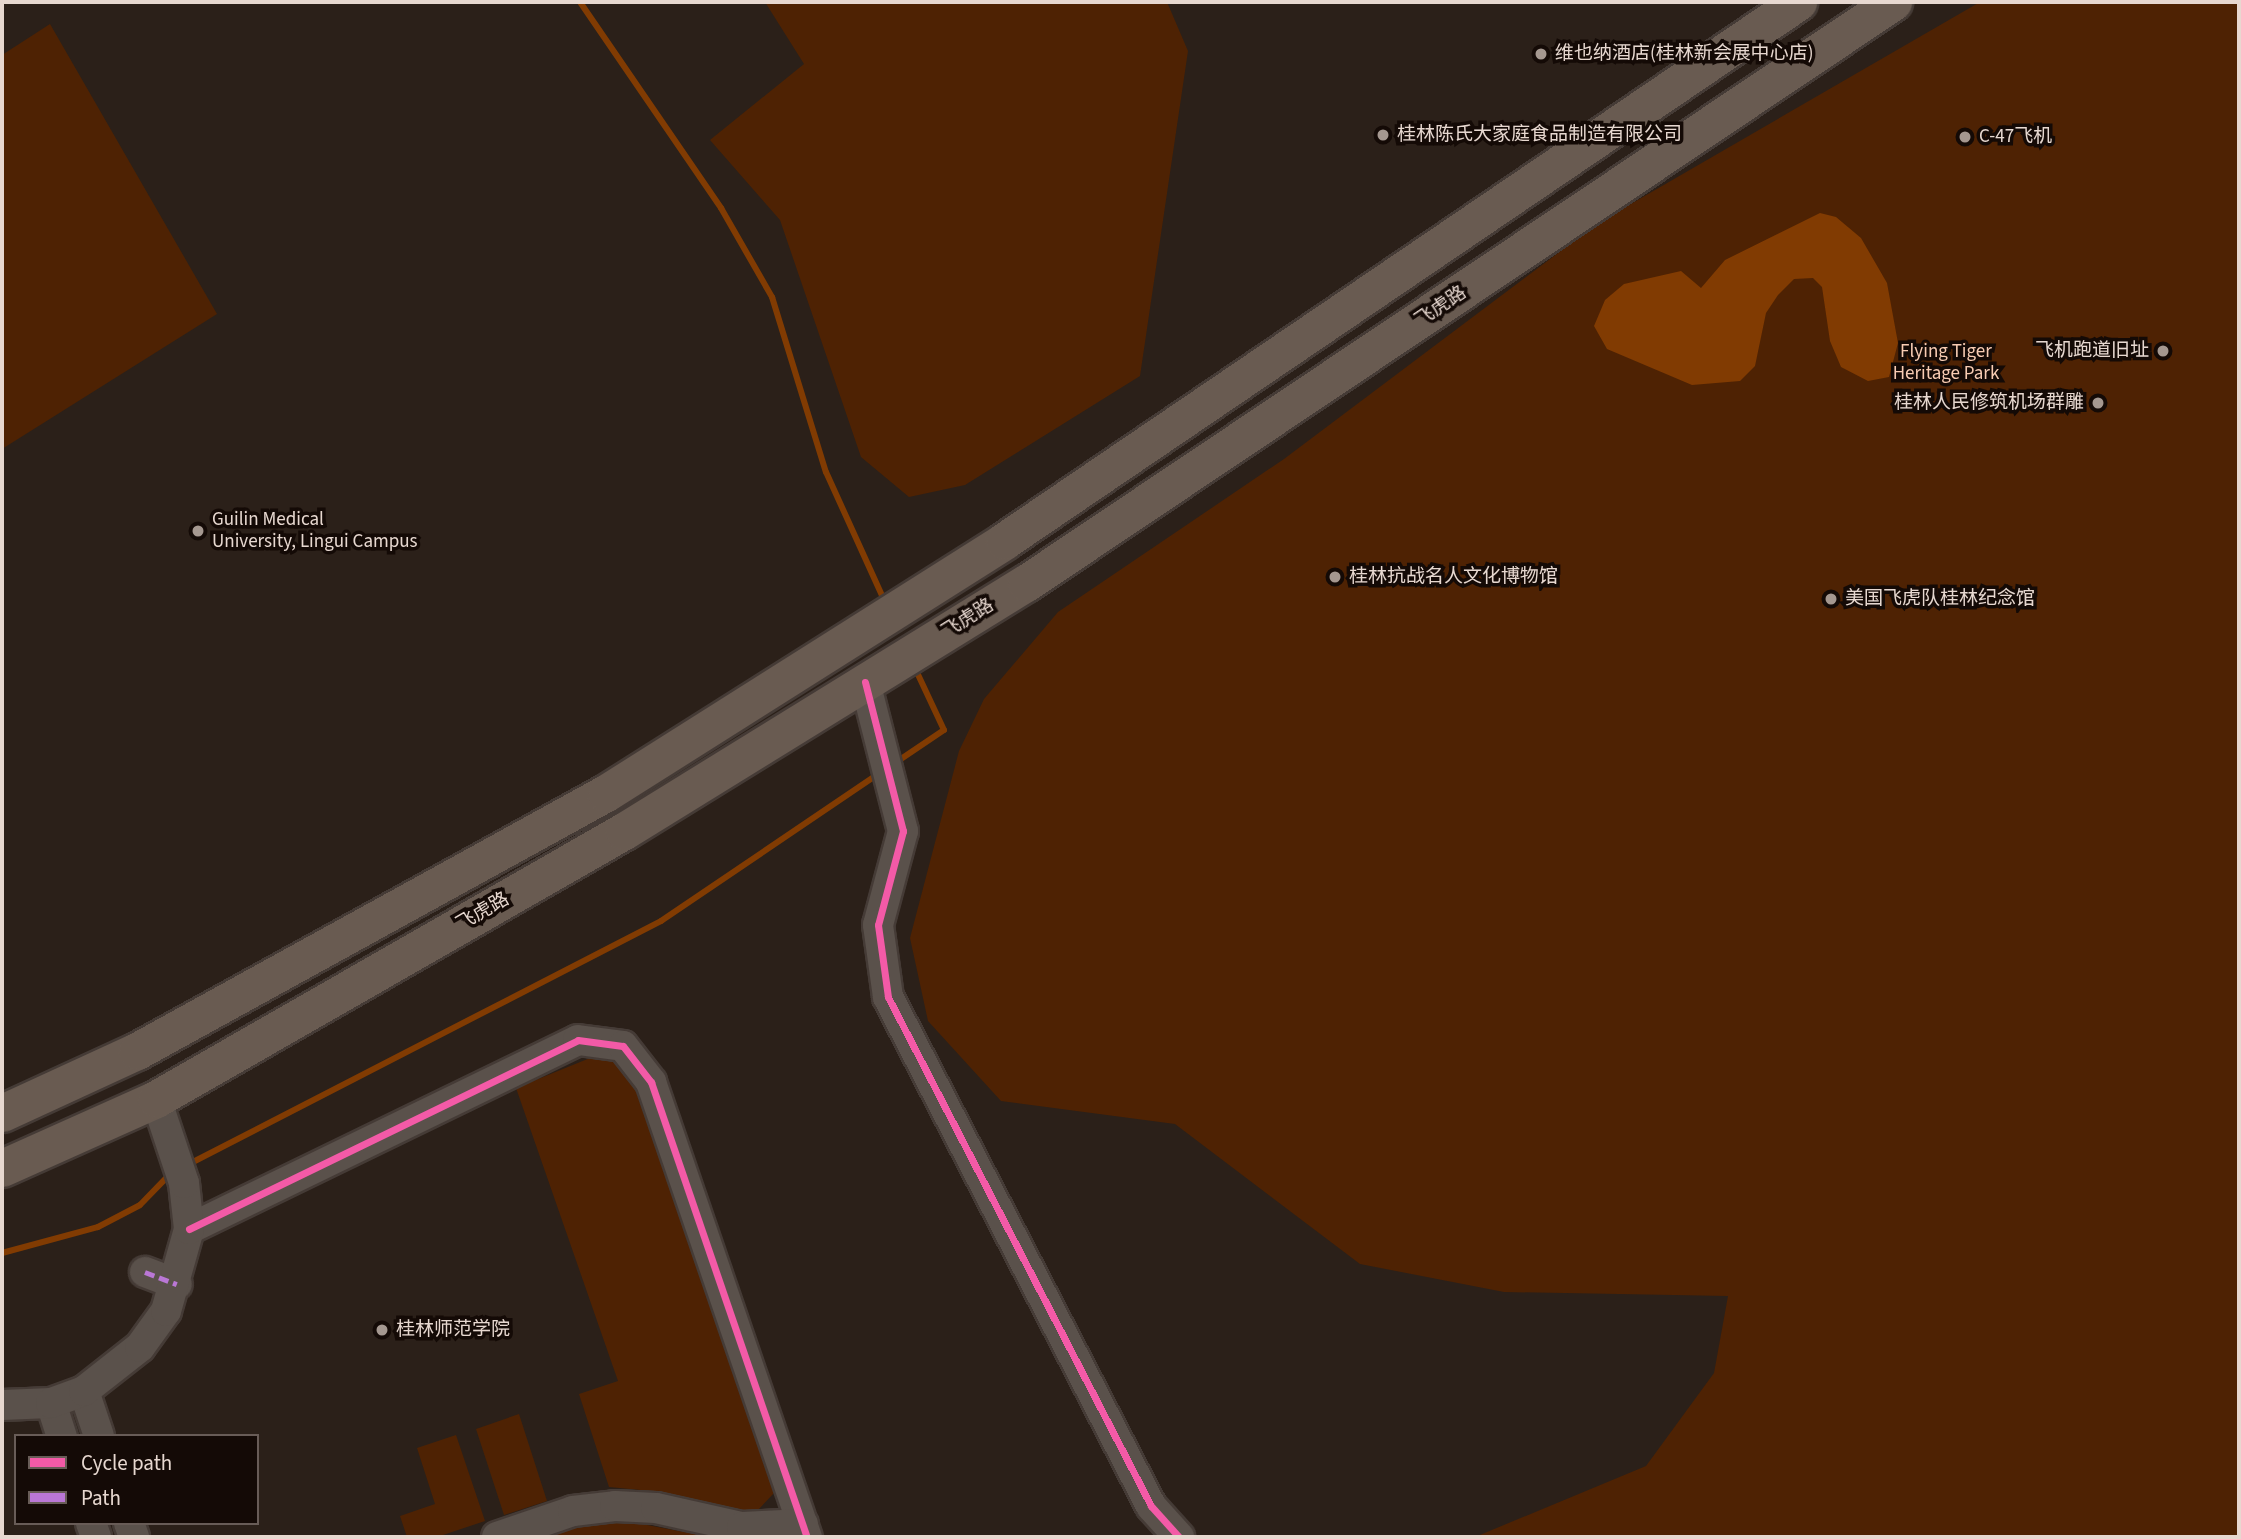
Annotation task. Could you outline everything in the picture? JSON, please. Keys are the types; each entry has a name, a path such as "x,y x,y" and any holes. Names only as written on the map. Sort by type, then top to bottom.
{"main road":[{"path":"2,1113 137,1051 606,793 893,611 1798,2"},
{"name":"飞虎路","path":"2,1168 156,1099 624,831 909,655 1893,2"}],"street":[{"path":"864,682 903,831 878,925 888,997 1151,1506 1179,1537"},
{"path":"189,1229 578,1040 623,1046 651,1082 805,1531 742,1527 615,1506 573,1511 497,1537"},
{"path":"2,1405 51,1403 84,1391 140,1347 177,1284 189,1229 184,1183 156,1099"},
{"path":"145,1272 177,1284"},
{"path":"84,1391 98,1434"},
{"path":"51,1403 61,1434"}],"green space":[{"path":"765,2 1167,2 1188,51 1140,376 965,485 909,497 861,457 780,220 710,140 804,64"},
{"name":"Flying Tiger Heritage Park","path":"1980,2 2239,2 2239,1537 1475,1537 1646,1466 1714,1373 1728,1296 1504,1292 1360,1264 1175,1124 1001,1101 928,1021 910,938 959,751 984,699 1058,612 1284,459 1598,223"},
{"path":"50,24 217,314 2,449 2,55"},
{"path":"595,1056 611,1059 633,1078 772,1480 774,1493 758,1510 726,1511 662,1492 609,1487 579,1394 618,1381 516,1088"},
{"path":"519,1414 547,1501 504,1515 476,1429"},
{"path":"456,1435 485,1521 437,1537 407,1537 400,1516 435,1504 417,1448"},
{"path":"626,1521 710,1537 537,1537 580,1524"}],"shaded area":[{"path":"1820,213 1836,217 1861,238 1887,283 1898,343 1889,377 1868,381 1841,367 1830,341 1822,287 1813,278 1794,279 1778,295 1766,313 1755,366 1740,381 1692,385 1607,349 1594,326 1605,300 1624,284 1681,271 1701,288 1725,260"}],"waterway":[{"path":"580,2 721,208 772,297 826,472 885,602"},
{"path":"895,763 944,730 914,666"},
{"path":"191,1163 661,921 880,773"},
{"path":"2,1253 98,1227 140,1205 170,1174"}],"marked path":[{"path":"145,1272 177,1284"}],"cycle path":[{"path":"865,682 903,831 878,925 888,997 1151,1506 1179,1537"},
{"path":"189,1229 578,1040 623,1046 651,1082 807,1537"}],"place":[{"name":"维也纳酒店(桂林新会展中心店)","path":"1541,54"},
{"name":"桂林陈氏大家庭食品制造有限公司","path":"1383,135"},
{"name":"C-47飞机","path":"1965,137"},
{"name":"飞机跑道旧址","path":"2163,351"},
{"name":"桂林人民修筑机场群雕","path":"2098,403"},
{"name":"Guilin Medical University, Lingui Campus","path":"198,531"},
{"name":"桂林抗战名人文化博物馆","path":"1335,577"},
{"name":"美国飞虎队桂林纪念馆","path":"1831,599"},
{"name":"桂林师范学院","path":"382,1330"}]}
